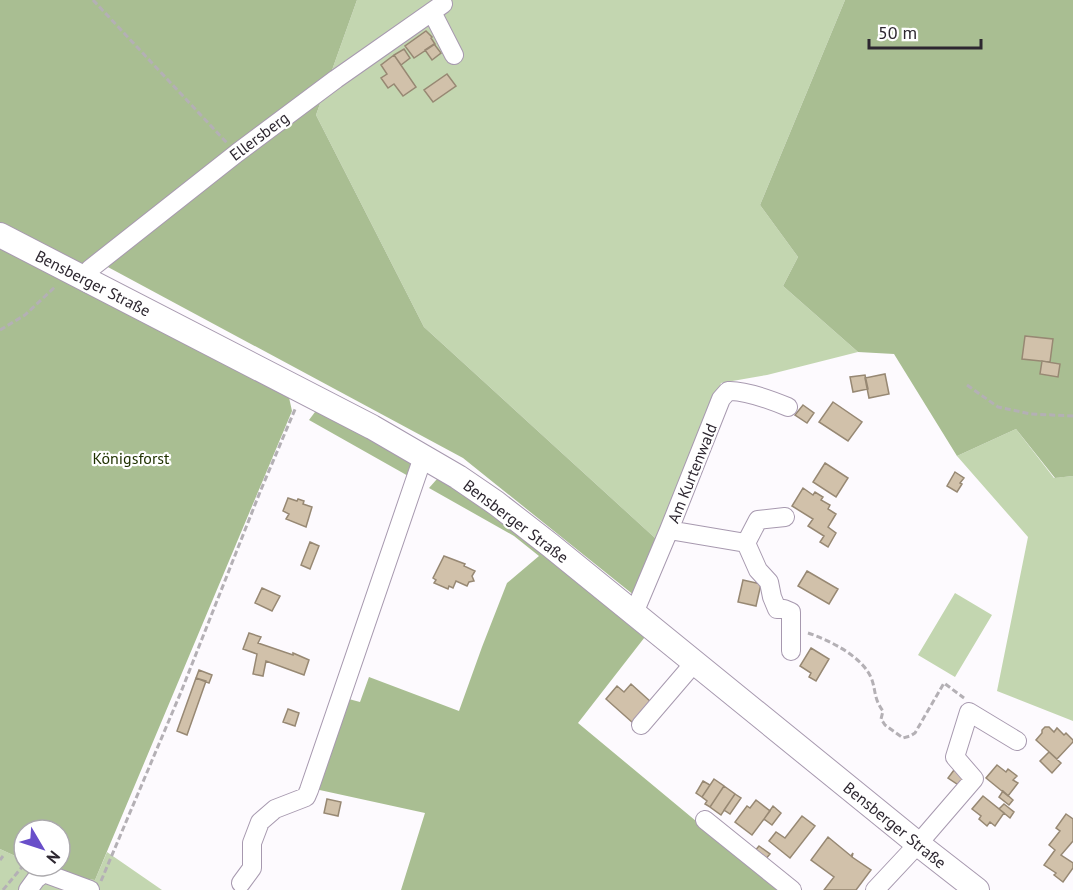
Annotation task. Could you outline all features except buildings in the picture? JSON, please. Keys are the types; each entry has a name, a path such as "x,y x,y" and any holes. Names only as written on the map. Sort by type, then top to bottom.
{"main road":[{"name":"Bensberger Straße","path":"0,235 372,427 458,477 550,545 977,890"}],"street":[{"name":"Ellersberg","path":"77,275 90,269 237,153 336,79 437,8 454,55"},
{"name":"Am Kurtenwald","path":"634,613 721,399 728,391 736,390 788,407"},
{"path":"241,883 252,868 252,843 260,822 275,809 306,797 309,790 423,457"},
{"path":"746,543 758,520 785,518"},
{"path":"669,530 746,543"},
{"path":"746,543 758,570 769,582 777,609 791,612 791,651"},
{"path":"641,725 695,662"},
{"path":"875,890 974,779 955,757 969,712 1017,741"},
{"path":"705,820 792,890"},
{"path":"28,890 44,873 96,886"}],"path":[{"path":"93,0 237,153"},
{"path":"0,330 25,315 49,294 77,275"},
{"path":"967,386 998,407 1031,414 1073,416"},
{"path":"96,886 181,692 260,492 294,414 301,391"},
{"path":"792,627 840,647 867,668 872,680 874,695 883,711 881,719 885,725 903,738 915,733 944,684 971,703 969,712"},
{"path":"0,861 3,856"},
{"path":"3,890 13,878"}],"green space":[{"name":"Königsforst","path":"0,0 357,0 316,115 424,327 666,548 640,600 463,458 106,266 79,284 288,393 292,411 95,880 72,877 72,818 12,818 12,854 0,849"},
{"path":"357,0 845,0 760,205 798,257 783,286 858,352 767,375 721,383 666,548 424,327 316,115"},
{"path":"845,0 1073,0 1073,476 1055,478 1016,429 957,456 894,354 858,352 783,286 798,257 760,205"},
{"path":"322,411 412,463 410,477 309,420 315,412"},
{"path":"1016,429 1054,478 1073,476 1073,721 997,691 1028,537 957,456"},
{"path":"437,479 448,480 648,633 578,723 779,890 401,890 425,813 315,789 345,698 360,702 369,677 459,711 507,583 539,556 514,536 429,488"},
{"path":"955,593 992,615 955,677 918,655"},
{"path":"0,849 12,854 12,878 72,877 95,880 107,852 162,890 0,890"}]}
